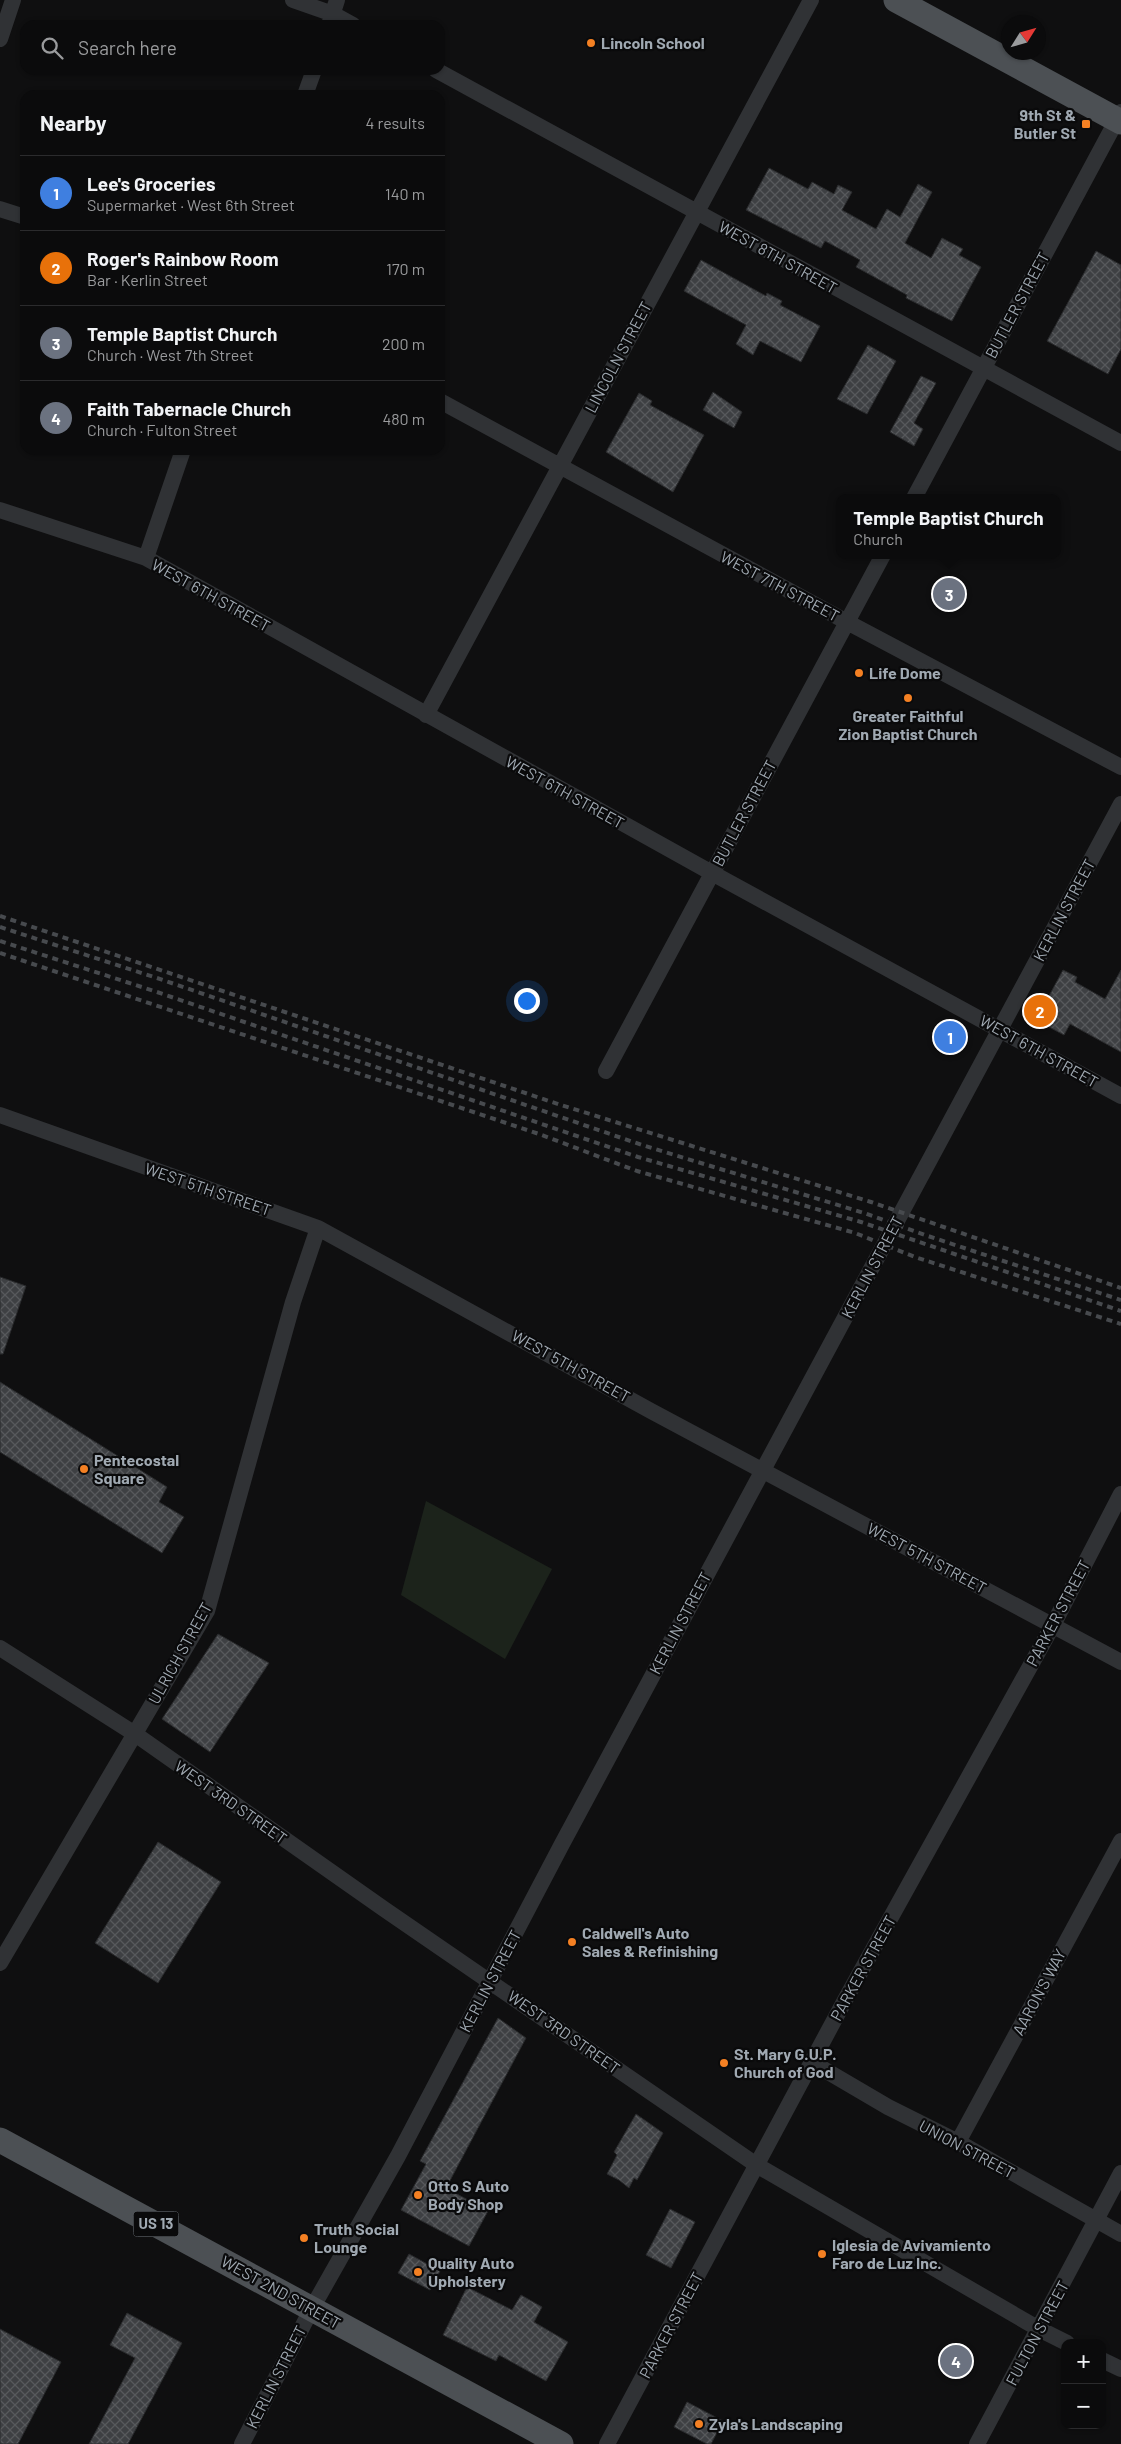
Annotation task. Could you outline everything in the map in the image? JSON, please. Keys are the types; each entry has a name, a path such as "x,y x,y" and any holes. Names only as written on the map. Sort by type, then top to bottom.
{"main road":[{"path":"896,0 1120,118"},
{"name":"WEST 2ND STREET","path":"0,2140 311,2310 562,2444"}],"street":[{"path":"0,39 14,0"},
{"path":"293,0 333,13 345,20"},
{"name":"LINCOLN STREET","path":"426,715 811,0"},
{"path":"307,90 312,75"},
{"name":"WEST 8TH STREET","path":"445,75 1121,443"},
{"name":"BUTLER STREET","path":"916,494 1120,118"},
{"path":"0,209 20,215"},
{"name":"WEST 7TH STREET","path":"445,404 847,622 1121,767"},
{"path":"146,558 181,455"},
{"name":"WEST 6TH STREET","path":"0,510 146,558 712,873 1121,1096"},
{"name":"BUTLER STREET","path":"606,1071 881,559"},
{"name":"KERLIN STREET","path":"242,2444 311,2310 398,2156 763,1469 1121,804"},
{"name":"WEST 5TH STREET","path":"0,1115 318,1228 651,1411 763,1469 1121,1662"},
{"name":"ULRICH STREET","path":"0,1964 207,1610 293,1302 318,1228"},
{"name":"PARKER STREET","path":"607,2444 758,2166 845,2000 1053,1625 1121,1494"},
{"name":"WEST 3RD STREET","path":"0,1648 135,1734 758,2166 1061,2340"},
{"name":"AARON'S WAY","path":"958,2142 1121,1841"},
{"name":"UNION STREET","path":"813,2063 888,2107 958,2142 1121,2234"},
{"name":"FULTON STREET","path":"977,2444 1040,2329 1121,2173"},
{"path":"1106,2362 1121,2370"}],"shaded area":[{"path":"426,1501 552,1569 505,1659 401,1595"}],"building":[{"path":"769,168 808,189 812,182 834,194 838,185 852,192 842,210 876,229 887,209 900,217 918,184 932,192 905,243 931,258 942,238 963,249 959,255 981,267 952,321 906,298 907,295 856,267 860,260 825,241 821,248 746,210"},
{"path":"1096,251 1121,265 1121,349 1108,374 1047,341"},
{"path":"701,260 766,296 767,293 782,301 780,305 820,326 801,362 760,341 753,355 736,344 746,325 684,291"},
{"path":"868,345 896,361 867,414 837,399"},
{"path":"921,376 936,383 914,423 923,429 914,446 890,432"},
{"path":"713,392 742,412 734,428 703,410"},
{"path":"639,393 652,401 650,405 704,435 673,492 606,452"},
{"path":"1063,970 1077,977 1075,982 1105,999 1121,970 1121,1052 1070,1024 1064,1035 1036,1020"},
{"path":"0,1277 26,1286 3,1354 0,1354"},
{"name":"Pentecostal Square","path":"0,1382 167,1487 159,1502 184,1517 162,1553 0,1452"},
{"path":"218,1634 269,1663 210,1752 162,1719"},
{"path":"158,1842 221,1882 158,1983 95,1943"},
{"path":"498,2018 526,2038 446,2188 488,2211 469,2246 401,2210 426,2164 420,2161"},
{"path":"636,2114 663,2133 637,2180 634,2178 629,2188 607,2174 617,2155 614,2152"},
{"path":"670,2209 695,2222 671,2268 646,2255"},
{"path":"409,2254 440,2271 430,2290 398,2273"},
{"path":"467,2287 512,2310 521,2295 542,2307 534,2322 568,2342 546,2381 499,2355 496,2361 443,2335"},
{"path":"127,2313 182,2343 128,2444 89,2444 135,2358 110,2345"},
{"path":"0,2329 61,2362 18,2444 0,2444"},
{"name":"Zyla's Landscaping","path":"687,2402 723,2421 711,2444 707,2444 674,2427"}],"railway":[{"path":"0,916 561,1105 871,1202 1121,1288"},
{"path":"0,927 157,978 642,1145 864,1213 1121,1300"},
{"path":"0,941 154,991 638,1157 861,1222 1121,1311"},
{"path":"0,953 539,1134 637,1171 855,1233 915,1257 1121,1324"}],"place":[{"name":"Lincoln School","path":"591,43"},
{"name":"9th St & Butler St","path":"1086,124"},
{"name":"Temple Baptist Church","path":"949,594"},
{"name":"Life Dome","path":"859,673"},
{"name":"Greater Faithful Zion Baptist Church","path":"908,698"},
{"name":"Roger's Rainbow Room","path":"1040,1011"},
{"name":"Lee's Groceries","path":"950,1037"},
{"name":"Pentecostal Square","path":"84,1469"},
{"name":"Caldwell's Auto Sales & Refinishing","path":"572,1942"},
{"name":"St. Mary G.U.P. Church of God","path":"724,2063"},
{"name":"Otto S Auto Body Shop","path":"418,2195"},
{"name":"Truth Social Lounge","path":"304,2238"},
{"name":"Iglesia de Avivamiento Faro de Luz Inc.","path":"822,2254"},
{"name":"Quality Auto Upholstery","path":"418,2272"},
{"name":"Faith Tabernacle Church","path":"956,2361"},
{"name":"Zyla's Landscaping","path":"699,2424"}]}
